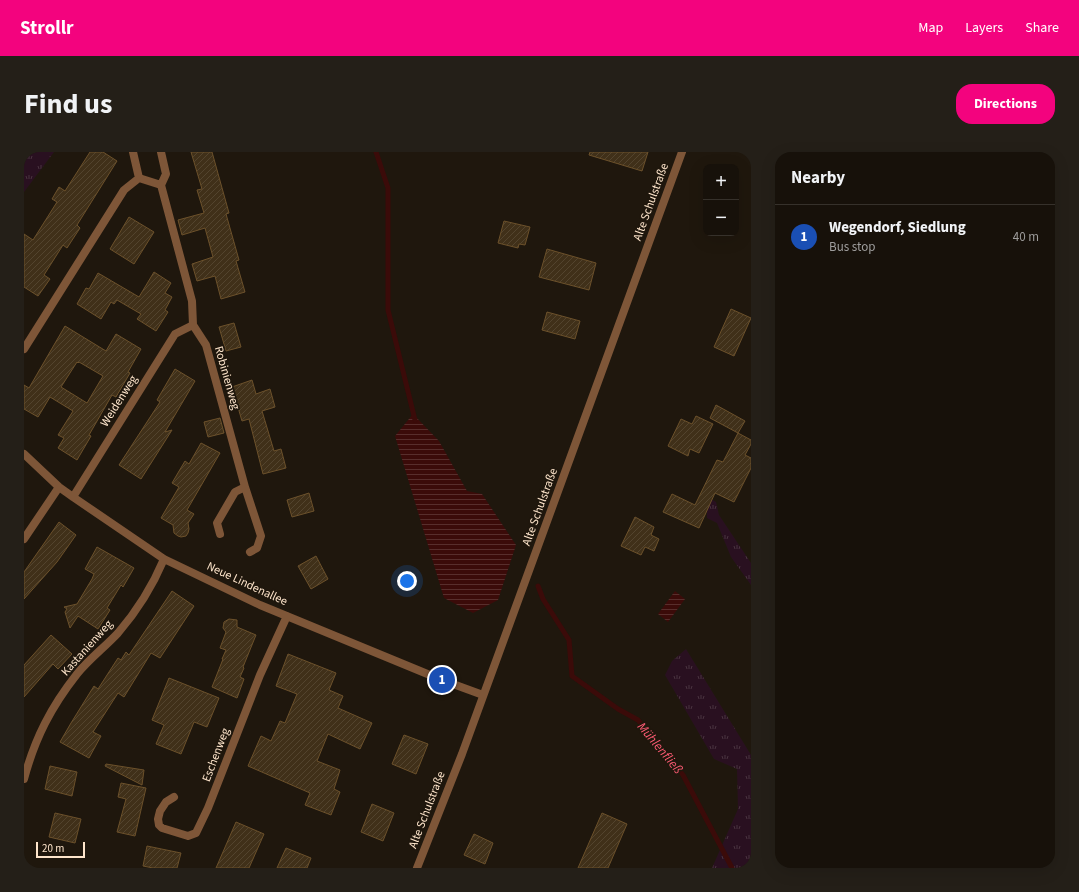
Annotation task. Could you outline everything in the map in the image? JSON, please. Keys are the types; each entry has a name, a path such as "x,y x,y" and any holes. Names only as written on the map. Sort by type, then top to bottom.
{"street":[{"path":"133,152 139,178"},
{"path":"161,152 166,174 161,185 192,301 193,325"},
{"name":"Alte Schulstraße","path":"417,868 462,754 682,152"},
{"path":"139,178 161,185"},
{"path":"24,349 124,190 139,178"},
{"name":"Robinienweg","path":"193,325 206,345 245,487 261,536 257,548 250,552"},
{"name":"Weidenweg","path":"73,497 175,334 193,325"},
{"name":"Neue Lindenallee","path":"24,454 59,487 164,559 260,605 442,680 483,695"},
{"path":"24,539 59,487"},
{"path":"220,534 217,523 234,492 245,487"},
{"name":"Kastanienweg","path":"24,779 30,757 40,731 61,696 87,663 118,633 133,614 157,575 164,559"},
{"name":"Eschenweg","path":"174,797 166,802 160,811 158,819 159,824 162,828 188,836 196,833 208,808 260,676 287,616"}],"green space":[{"path":"24,152 54,152 24,192"},
{"path":"702,494 716,502 719,515 751,563 751,585 731,557 717,523 707,518 707,510"},
{"path":"686,649 751,755 751,868 712,868 738,809 737,769 714,759 665,675 672,661"}],"shaded area":[{"path":"413,414 439,441 467,491 482,494 516,545 498,600 473,613 444,598 395,436"},
{"path":"675,591 685,599 668,622 658,614"}],"building":[{"path":"90,152 103,152 117,161 77,225 80,228 67,248 63,245 44,275 50,279 38,296 24,287 24,234 33,240 57,202 52,199 59,187 65,191"},
{"path":"191,152 212,152 229,213 226,214 239,260 236,261 245,292 221,299 215,276 197,281 192,264 213,257 205,228 182,235 178,220 204,213 197,190 202,189"},
{"path":"590,152 648,152 642,171 589,155"},
{"path":"129,217 154,232 134,264 110,249"},
{"path":"504,221 530,227 525,245 519,244 518,248 498,243"},
{"path":"547,249 596,263 589,290 539,277"},
{"path":"154,272 171,283 165,293 172,297 165,310 168,312 156,331 137,319 141,314 117,300 114,304 111,302 101,319 77,304 86,288 89,289 98,273 139,297"},
{"path":"731,309 751,318 734,356 714,347"},
{"path":"547,312 580,321 575,339 542,330"},
{"path":"234,323 241,347 226,351 219,327"},
{"path":"65,326 106,351 116,334 141,349 128,372 130,373 116,397 112,395 89,435 91,436 77,460 58,448 64,438 58,435 73,411 50,397 38,417 24,409 24,385 29,388","holes":["77,362 79,362 103,376 87,403 61,387"]},
{"path":"175,369 195,381 165,432 172,430 141,479 119,465 160,402 157,400"},
{"path":"252,380 256,394 270,389 275,407 262,411 274,451 281,449 286,468 263,474 249,419 242,421 232,387"},
{"path":"716,405 745,421 738,433 710,418"},
{"path":"696,416 713,424 699,453 690,449 688,456 668,446 681,419 692,424"},
{"path":"220,418 224,433 208,437 204,422"},
{"path":"738,433 751,440 751,444 745,455 751,458 751,468 734,502 715,493 699,528 663,512 672,494 695,505 717,460 723,462"},
{"path":"201,443 220,453 187,510 194,514 188,523 188,533 186,536 181,537 174,533 173,525 161,518 179,487 172,483 185,461 189,464"},
{"path":"309,493 314,511 292,517 287,500"},
{"path":"635,517 654,527 651,535 659,539 654,551 645,547 641,555 621,546"},
{"path":"59,522 76,535 57,562 24,599 24,572"},
{"path":"97,547 134,568 123,587 121,585 107,608 110,610 98,629 78,616 70,628 65,612 67,609 64,607 77,604 92,579 94,574 85,569"},
{"path":"316,556 328,579 311,589 298,566"},
{"path":"172,591 194,606 160,658 151,653 124,697 118,693 93,732 101,736 89,758 60,742 94,686 98,689 118,658 121,660 126,652 129,655"},
{"path":"229,619 237,620 237,627 256,635 243,667 244,668 240,677 244,679 237,698 212,687 226,650 220,648 226,632 223,628 224,622"},
{"path":"51,635 72,654 58,669 53,664 24,697 24,665"},
{"path":"288,654 336,673 329,690 343,696 338,708 372,723 360,749 328,734 317,761 340,770 334,789 340,792 331,815 305,805 310,793 248,766 261,736 271,741 280,721 285,723 297,694 276,686"},
{"path":"169,678 219,698 207,727 194,722 181,754 156,744 164,725 152,720"},
{"path":"404,735 428,744 416,774 392,764"},
{"path":"106,764 144,770 142,785 105,766"},
{"path":"50,766 77,772 72,796 45,789"},
{"path":"121,783 146,788 135,836 117,832 126,799 118,797"},
{"path":"372,804 394,813 383,841 361,832"},
{"path":"55,813 81,819 75,843 49,837"},
{"path":"602,813 627,824 608,868 578,868"},
{"path":"236,822 264,834 249,868 216,868"},
{"path":"474,834 493,843 485,864 464,855"},
{"path":"147,846 181,853 177,868 153,868 143,866"},
{"path":"286,848 311,858 307,868 277,868"}],"waterway":[{"path":"376,152 388,188 388,310 415,420"},
{"name":"Mühlenfließ","path":"538,586 543,599 569,640 572,676 618,709 638,720 683,775 732,868"}],"place":[{"name":"Wegendorf, Siedlung","path":"442,680"}]}
